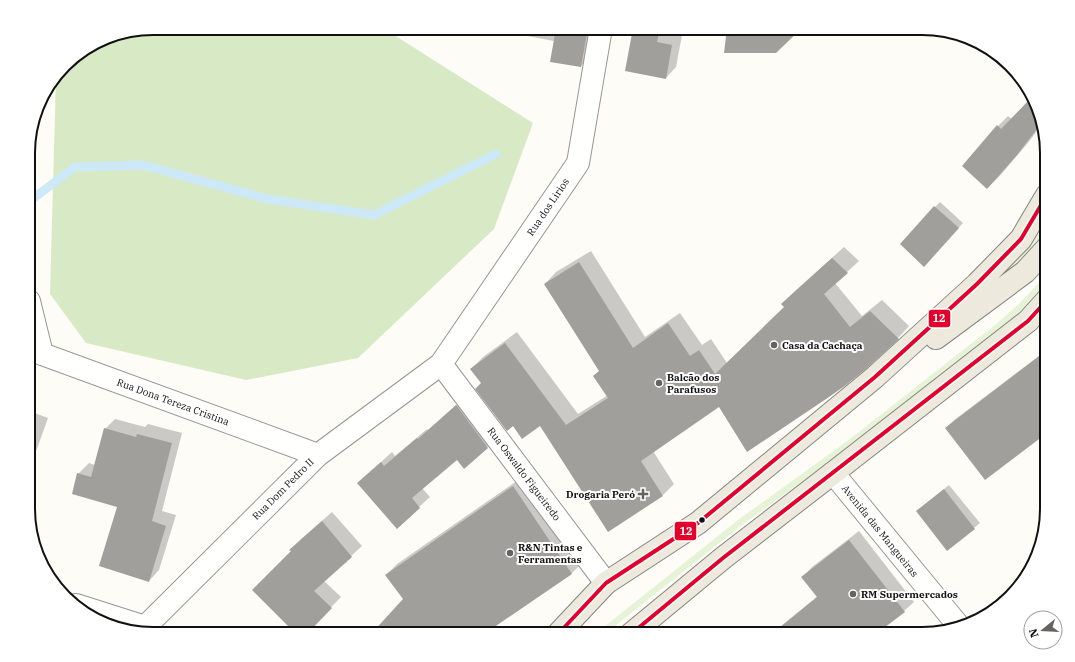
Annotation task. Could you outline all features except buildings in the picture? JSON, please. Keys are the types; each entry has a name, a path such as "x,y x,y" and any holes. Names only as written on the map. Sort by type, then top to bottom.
{"main road":[{"path":"565,627 606,583 698,523 875,377 977,284 1021,239 1040,207"},
{"path":"875,377 928,344 1025,272 1040,256"},
{"path":"642,627 723,558 1028,322 1040,308"}],"street":[{"name":"Rua dos Lirios","path":"441,364 578,163 601,35"},
{"name":"Rua Dona Tereza Cristina","path":"35,358 318,455"},
{"name":"Rua Dom Pedro II","path":"146,627 318,455 441,364"},
{"name":"Rua Oswaldo Figueiredo","path":"441,364 606,583"},
{"name":"Avenida das Mangueiras","path":"833,473 955,622"},
{"path":"100,614 126,624"}],"green space":[{"path":"146,35 394,35 533,123 494,229 358,358 246,380 86,343 50,294 56,86 75,64 108,44 130,37"},
{"path":"1040,228 1040,240 993,287"},
{"path":"1040,282 1040,292 1026,309 854,444 742,525 614,627 604,627 738,520 850,439 994,326 1020,303"}],"waterway":[{"path":"35,197 75,167 143,165 268,199 374,215 496,154"}],"transit line":[{"name":"12","path":"565,627 606,583 698,523 875,377 977,284 1021,239 1040,207"},
{"name":"12","path":"639,627 723,558 1028,321 1040,308"}],"place":[{"name":"Casa da Cachaça","path":"774,345"},
{"name":"Balcão dos Parafusos","path":"659,383"},
{"name":"Drogaria Peró","path":"643,494"},
{"name":"R&N Tintas e Ferramentas","path":"510,553"},
{"name":"RM Supermercados","path":"853,594"}]}
